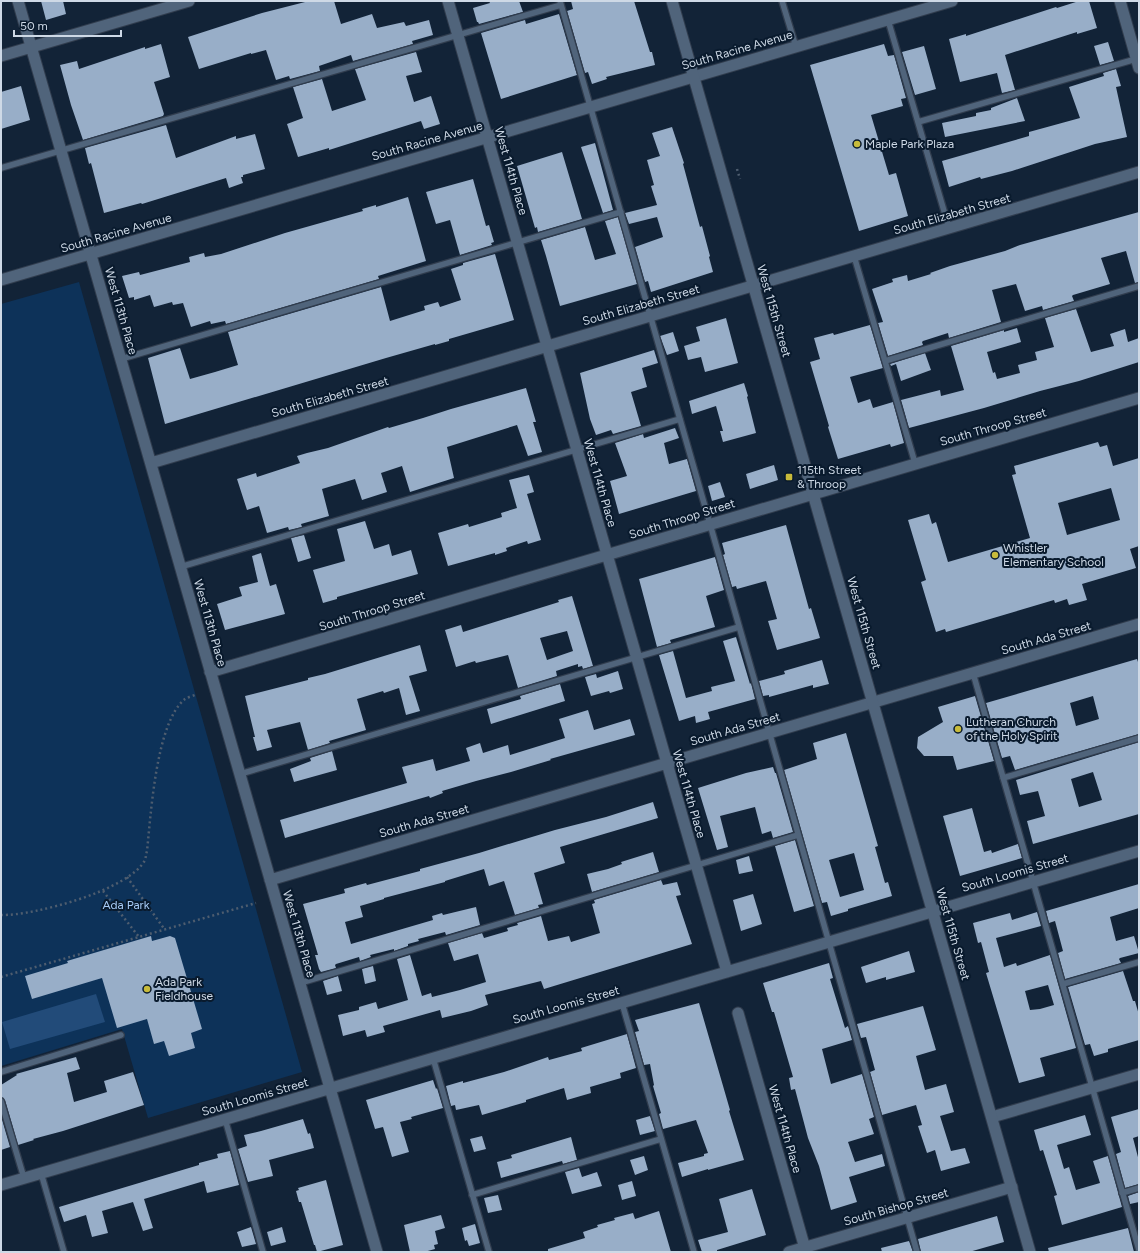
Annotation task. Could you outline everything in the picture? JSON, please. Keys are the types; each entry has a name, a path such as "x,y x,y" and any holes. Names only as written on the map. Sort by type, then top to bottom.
{"street":[{"name":"West 113th Place","path":"18,1 377,1252"},
{"path":"1,56 189,1"},
{"name":"West 114th Place","path":"448,1 727,972"},
{"name":"West 115th Street","path":"672,1 1030,1252"},
{"name":"South Racine Avenue","path":"1,280 952,1"},
{"path":"1120,1 1138,63"},
{"name":"South Elizabeth Street","path":"151,463 1139,172"},
{"name":"South Throop Street","path":"210,672 1139,398"},
{"name":"South Ada Street","path":"270,880 1139,624"},
{"name":"South Loomis Street","path":"1,1185 1139,851"},
{"name":"West 114th Place","path":"738,1013 805,1250"},
{"path":"992,1117 1139,1074"},
{"name":"South Bishop Street","path":"789,1252 805,1250 908,1217 1012,1187"}],"lane":[{"path":"782,1 796,47"},
{"path":"1,168 458,35 560,3 651,316 917,1252"},
{"path":"888,20 949,228"},
{"path":"918,122 1138,63"},
{"path":"121,359 621,212"},
{"path":"854,256 915,463"},
{"path":"885,361 1139,286"},
{"path":"180,567 680,419"},
{"path":"240,774 739,627"},
{"path":"973,672 1139,1250"},
{"path":"1003,778 1139,738"},
{"path":"300,983 798,835"},
{"path":"1062,984 1139,962"},
{"path":"622,1003 694,1252"},
{"path":"1,1072 121,1035"},
{"path":"433,1058 489,1252"},
{"path":"1,1101 24,1178"},
{"path":"225,1119 263,1252"},
{"path":"472,1195 661,1139"},
{"path":"41,1173 64,1252"},
{"path":"1122,1193 1139,1188"}],"path":[{"path":"737,169 740,179"},
{"path":"1,915 31,911 103,891 127,877 144,860 147,851 158,764 164,734 173,714 181,704 186,699 197,694"},
{"path":"127,877 165,930"},
{"path":"103,891 139,937"},
{"path":"1,977 256,903"}],"green space":[{"name":"Ada Park","path":"79,282 302,1072 148,1118 122,1029 1,1066 1,304"}],"shaded area":[{"path":"96,994 105,1022 10,1049 2,1022"}],"building":[{"path":"41,1 63,1 66,14 46,20"},
{"path":"309,1 334,1 341,24 372,14 377,28 404,22 406,26 429,20 433,35 412,41 413,44 353,61 351,55 319,66 320,71 290,79 289,76 276,80 266,50 251,53 199,69 188,37 262,13"},
{"path":"489,1 519,1 523,12 479,24 473,8 490,3"},
{"path":"571,1 634,1 650,52 652,52 655,65 606,77 607,79 592,84 588,72 585,73 567,11 573,9"},
{"path":"1079,1 1089,1 1097,28 1077,34 1077,32 1005,55 1015,90 1002,93 997,73 960,82 949,39 966,34 966,36"},
{"path":"559,14 577,75 501,99 481,33 525,20 526,24"},
{"path":"1108,42 1114,61 1100,65 1094,46"},
{"path":"161,44 170,77 154,82 164,114 163,116 83,140 71,105 60,65 77,61 79,69 145,47 145,49"},
{"name":"Maple Park Plaza","path":"884,44 888,56 894,55 906,98 901,99 903,106 871,115 889,175 896,173 908,216 859,231 810,65"},
{"path":"924,46 936,89 915,95 902,52"},
{"path":"416,52 422,72 406,76 414,102 431,96 440,124 424,129 421,121 329,150 329,148 298,157 287,124 303,118 293,87 322,79 332,111 366,100 355,69"},
{"path":"1116,69 1121,86 1116,87 1127,137 1095,144 1012,171 981,179 980,177 949,187 942,161 1029,136 1029,132 1080,118 1069,87 1104,76 1103,73"},
{"path":"21,86 30,120 1,129 1,92"},
{"path":"1017,98 1025,121 945,137 942,123 976,116 976,113 991,110 991,108"},
{"path":"166,125 176,158 236,136 236,139 255,134 265,169 243,175 243,177 241,177 243,183 229,188 226,178 142,204 141,203 104,213 91,163 89,164 85,148"},
{"path":"672,127 684,163 683,164 700,227 702,226 713,272 651,292 648,281 645,282 635,247 663,237 657,217 629,224 625,213 657,205 651,186 654,185 647,160 660,156 652,133"},
{"path":"595,143 613,210 603,213 581,147"},
{"path":"562,152 582,219 538,232 537,227 535,228 517,166"},
{"path":"473,179 486,226 489,225 494,242 491,243 492,245 460,255 450,220 436,224 426,192"},
{"path":"408,197 426,261 378,276 379,279 226,324 225,321 211,324 210,321 191,327 183,303 173,305 172,302 154,307 150,295 134,300 134,297 129,298 122,276 139,272 140,275 190,262 189,257 204,253 205,257 221,254 285,233 363,211 362,209 376,205 376,207"},
{"path":"1139,212 1139,282 1135,283 1126,251 1101,258 1110,284 1073,295 1074,301 1043,310 1042,306 1025,311 1016,284 992,290 1001,322 949,338 948,333 923,341 923,345 888,356 878,323 883,322 872,289 893,282 892,279 907,275 908,281 950,266 1005,251 1020,245"},
{"path":"618,217 637,284 560,306 541,240 585,227 595,260 616,254 605,221"},
{"path":"495,254 514,320 449,339 449,341 386,358 165,424 148,358 180,348 190,379 238,365 228,332 381,287 390,321 425,310 424,306 438,302 440,307 461,300 451,269 463,265 463,263"},
{"path":"1076,309 1091,352 1114,346 1110,334 1125,329 1128,342 1139,338 1139,362 1079,381 909,428 901,400 940,390 941,396 964,390 951,346 1004,330 1004,332 1017,328 1021,342 987,352 993,373 995,372 997,379 1020,373 1018,365 1037,360 1035,352 1054,347 1045,318"},
{"path":"726,318 738,363 705,372 701,357 688,360 684,346 700,341 696,327"},
{"path":"870,325 883,368 850,377 858,403 870,399 873,408 893,402 904,443 891,447 890,444 838,459 810,362 820,359 814,338 833,333 834,335"},
{"path":"673,332 679,351 667,355 660,336"},
{"path":"654,350 658,363 642,368 647,387 631,392 641,426 613,434 611,430 596,435 590,419 580,373"},
{"path":"925,353 931,370 901,381 896,364 891,366 890,364"},
{"path":"744,383 756,433 723,442 720,431 723,431 716,406 692,414 689,401"},
{"path":"526,388 536,422 533,422 542,452 528,456 517,425 447,447 454,478 410,492 402,466 381,473 387,492 362,500 355,479 322,489 329,516 301,524 302,527 289,530 288,527 267,533 259,506 247,510 237,479 256,473 257,477 300,463 297,456 328,448 388,427 389,428"},
{"path":"675,428 679,438 664,443 669,464 687,459 696,491 619,514 610,481 627,476 615,443 643,434 644,438"},
{"path":"1098,442 1100,447 1107,445 1113,466 1139,458 1139,546 1130,549 1136,568 1082,584 1087,600 1069,605 1067,599 1055,603 1054,600 946,632 945,629 936,632 921,582 926,580 908,520 929,514 932,524 936,522 948,562 1030,538 1012,475 1016,474 1014,466","holes":["1111,488 1120,520 1067,535 1058,503"]},
{"path":"774,465 778,480 750,489 746,474"},
{"path":"529,475 534,492 527,494 541,540 528,544 527,541 506,548 507,551 495,555 495,553 448,566 438,533 468,524 469,527 502,517 501,513 517,508 509,480"},
{"path":"720,482 725,497 712,501 708,486"},
{"path":"365,521 374,549 389,544 392,556 411,550 418,574 337,597 337,599 323,603 313,570 345,561 337,529"},
{"path":"786,525 809,609 811,608 820,638 777,650 768,621 777,619 766,581 737,589 736,586 732,587 723,555 725,554 722,543"},
{"path":"304,535 311,558 298,562 291,538"},
{"path":"261,553 270,586 276,584 285,614 225,630 217,604 242,596 239,587 258,582 252,556"},
{"path":"715,557 724,590 706,596 715,627 670,640 671,643 657,647 639,579"},
{"path":"572,596 593,666 583,669 582,666 578,667 578,664 556,671 557,676 518,688 508,655 476,663 475,661 456,667 445,630 461,625 463,632 559,602 558,600","holes":["567,631 573,651 547,660 540,638"]},
{"path":"736,637 755,699 708,712 710,719 696,723 695,716 679,721 659,655 673,651 686,698 712,691 711,687 735,681 723,641"},
{"path":"420,645 427,671 409,676 420,711 406,715 399,688 384,693 383,691 357,699 366,730 329,741 330,743 308,750 300,722 267,730 272,747 257,751 245,696 308,680 308,678"},
{"path":"1137,659 1139,665 1139,734 1015,770 1010,756 1002,758 986,703","holes":["1093,696 1099,719 1076,726 1070,703"]},
{"path":"822,660 829,684 813,688 813,685 769,697 769,695 763,696 759,681 785,674 784,671"},
{"path":"618,671 623,689 591,696 585,677 596,674 597,678"},
{"path":"560,684 565,701 491,724 487,709 521,699 520,696"},
{"name":"Lutheran Church of the Holy Spirit","path":"975,696 994,761 957,770 953,756 924,756 917,748 918,737 943,722 938,707"},
{"path":"588,710 594,730 630,719 635,735 442,791 443,793 430,798 429,796 285,838 280,820 407,783 402,767 433,759 436,771 470,761 466,748 480,743 483,753 508,745 510,755 565,738 559,719"},
{"path":"846,733 878,846 875,847 885,883 888,882 892,896 848,909 848,911 831,916 827,902 822,903 784,770 817,759 813,743","holes":["854,853 864,890 840,897 829,860"]},
{"path":"1139,742 1139,814 1033,844 1027,821 1045,816 1038,791 1020,795 1016,780","holes":["1093,772 1102,800 1079,807 1071,779"]},
{"path":"332,751 337,770 294,782 290,769 311,761 310,758"},
{"path":"773,767 793,832 773,838 771,831 762,834 755,807 720,816 728,847 717,850 698,788 746,773"},
{"path":"653,802 658,818 560,847 565,863 534,873 543,904 538,905 539,908 515,915 504,881 489,886 484,869 445,882 360,906 363,917 345,922 351,944 433,920 432,916 442,913 443,915 476,907 480,925 446,935 445,932 418,939 419,941 408,944 408,946 394,951 394,949 370,955 371,957 360,961 359,957 336,964 336,968 321,972 319,969 315,955 318,955 303,904 345,893 344,889 366,883 367,885 420,871 420,869 555,830 606,817"},
{"path":"972,808 984,852 991,850 992,853 1018,844 1022,858 960,876 943,816"},
{"path":"795,840 814,906 794,912 775,846"},
{"path":"653,852 659,872 592,892 587,874 608,869 622,864 621,862"},
{"path":"749,856 753,871 739,874 736,860"},
{"path":"661,880 663,885 677,882 681,895 676,896 692,944 544,989 541,981 485,995 488,1005 471,1011 442,1018 440,1010 383,1026 385,1032 367,1037 365,1030 343,1036 338,1015 359,1010 359,1007 376,1002 378,1009 408,1000 397,959 410,955 422,996 431,993 432,997 460,990 486,982 478,954 454,961 448,943 482,933 484,938 508,931 507,928 518,925 517,923 541,916 548,941 569,936 571,942 600,933 592,904 595,903 594,900"},
{"path":"1139,884 1139,908 1110,917 1116,941 1134,936 1139,953 1120,958 1121,963 1065,979 1058,953 1063,951 1055,921 1049,923 1046,911"},
{"path":"753,894 762,924 741,931 733,900"},
{"path":"1037,912 1041,926 996,938 1004,967 1016,963 1017,966 1050,955 1076,1048 1040,1058 1045,1076 1019,1083 986,973 989,972 981,942 978,943 973,923 1010,913 1012,920","holes":["1048,985 1054,1005 1030,1010 1025,991"]},
{"name":"Ada Park Fieldhouse","path":"151,936 152,941 170,936 175,938 202,1029 191,1033 195,1048 169,1056 164,1041 154,1044 147,1019 117,1028 102,978 32,999 25,976 68,963 67,961"},
{"path":"909,951 915,972 886,980 886,977 866,983 861,967"},
{"path":"829,963 833,978 830,979 845,1028 848,1026 852,1040 822,1049 831,1084 862,1074 874,1117 869,1119 874,1134 848,1142 855,1162 882,1154 885,1166 849,1177 857,1202 831,1210 819,1166 808,1138 795,1089 791,1090 789,1078 793,1077 774,1012 772,1012 763,983"},
{"path":"373,966 376,981 365,984 362,969"},
{"path":"1123,971 1139,1015 1139,1040 1108,1049 1108,1052 1094,1056 1090,1044 1085,1045 1068,987"},
{"path":"338,976 342,991 327,995 323,981"},
{"path":"699,1003 744,1160 682,1177 678,1163 704,1156 704,1154 708,1153 696,1120 663,1129 659,1114 661,1113 653,1086 650,1064 644,1065 635,1032 639,1031 635,1020"},
{"path":"923,1006 936,1050 916,1056 925,1090 946,1084 954,1112 940,1116 951,1151 965,1148 970,1163 941,1171 935,1150 927,1153 918,1126 922,1125 916,1105 882,1115 870,1072 875,1070 866,1037 861,1038 857,1024"},
{"path":"627,1034 636,1068 620,1073 621,1078 590,1087 591,1093 567,1100 564,1088 526,1100 526,1102 482,1115 479,1105 456,1110 455,1105 451,1106 446,1086 504,1072 548,1057 549,1060 582,1051 581,1048"},
{"path":"76,1057 80,1069 67,1073 74,1102 107,1092 104,1081 133,1072 144,1105 18,1145 5,1100 1,1097 1,1085 17,1075 16,1074"},
{"path":"433,1080 443,1108 411,1117 412,1119 400,1122 409,1152 392,1157 383,1127 375,1129 366,1100"},
{"path":"1139,1109 1139,1136 1133,1138 1139,1161 1139,1184 1125,1188 1116,1154 1121,1152 1111,1117"},
{"path":"1085,1115 1091,1135 1057,1145 1064,1169 1069,1167 1076,1190 1100,1183 1093,1161 1108,1156 1122,1207 1062,1225 1054,1196 1057,1195 1043,1150 1040,1151 1034,1130"},
{"path":"1,1116 10,1147 1,1150"},
{"path":"650,1116 655,1131 640,1135 636,1120"},
{"path":"303,1119 308,1134 310,1133 314,1148 269,1160 273,1176 248,1182 238,1149 247,1146 244,1135"},
{"path":"482,1136 486,1149 474,1152 470,1139"},
{"path":"571,1137 577,1160 563,1164 562,1161 501,1178 497,1162 512,1158 511,1155"},
{"path":"230,1151 239,1185 207,1193 204,1181 144,1199 153,1228 143,1231 133,1202 102,1211 108,1233 92,1237 86,1215 64,1222 59,1207 199,1165 199,1163 218,1158 217,1154"},
{"path":"644,1156 648,1170 635,1175 630,1160"},
{"path":"579,1168 582,1177 597,1172 602,1186 572,1194 565,1172"},
{"path":"326,1180 343,1245 317,1252 296,1191 299,1190 298,1188"},
{"path":"632,1181 636,1196 622,1200 618,1185"},
{"path":"752,1189 766,1235 717,1250 717,1252 702,1252 698,1240 728,1232 719,1199"},
{"path":"1139,1192 1139,1202 1130,1204 1128,1196"},
{"path":"498,1195 502,1210 488,1213 484,1198"},
{"path":"659,1211 671,1252 548,1252 548,1249 585,1238 583,1232 598,1227 597,1225 615,1220 614,1218 633,1213 635,1219"},
{"path":"441,1215 445,1228 435,1231 438,1244 434,1245 435,1249 424,1252 410,1252 404,1225"},
{"path":"997,1216 1004,1242 969,1252 921,1252 918,1239"},
{"path":"475,1224 480,1243 469,1246 467,1240 465,1241 462,1228"},
{"path":"251,1227 256,1244 242,1247 237,1232"},
{"path":"282,1227 286,1242 271,1246 267,1232"},
{"path":"1128,1228 1134,1252 1049,1252 1048,1248"},
{"path":"909,1241 913,1252 882,1252 881,1248"}],"place":[{"name":"Maple Park Plaza","path":"857,144"},
{"name":"115th Street & Throop","path":"789,477"},
{"name":"Whistler Elementary School","path":"995,555"},
{"name":"Lutheran Church of the Holy Spirit","path":"958,729"},
{"name":"Ada Park Fieldhouse","path":"147,989"}]}
